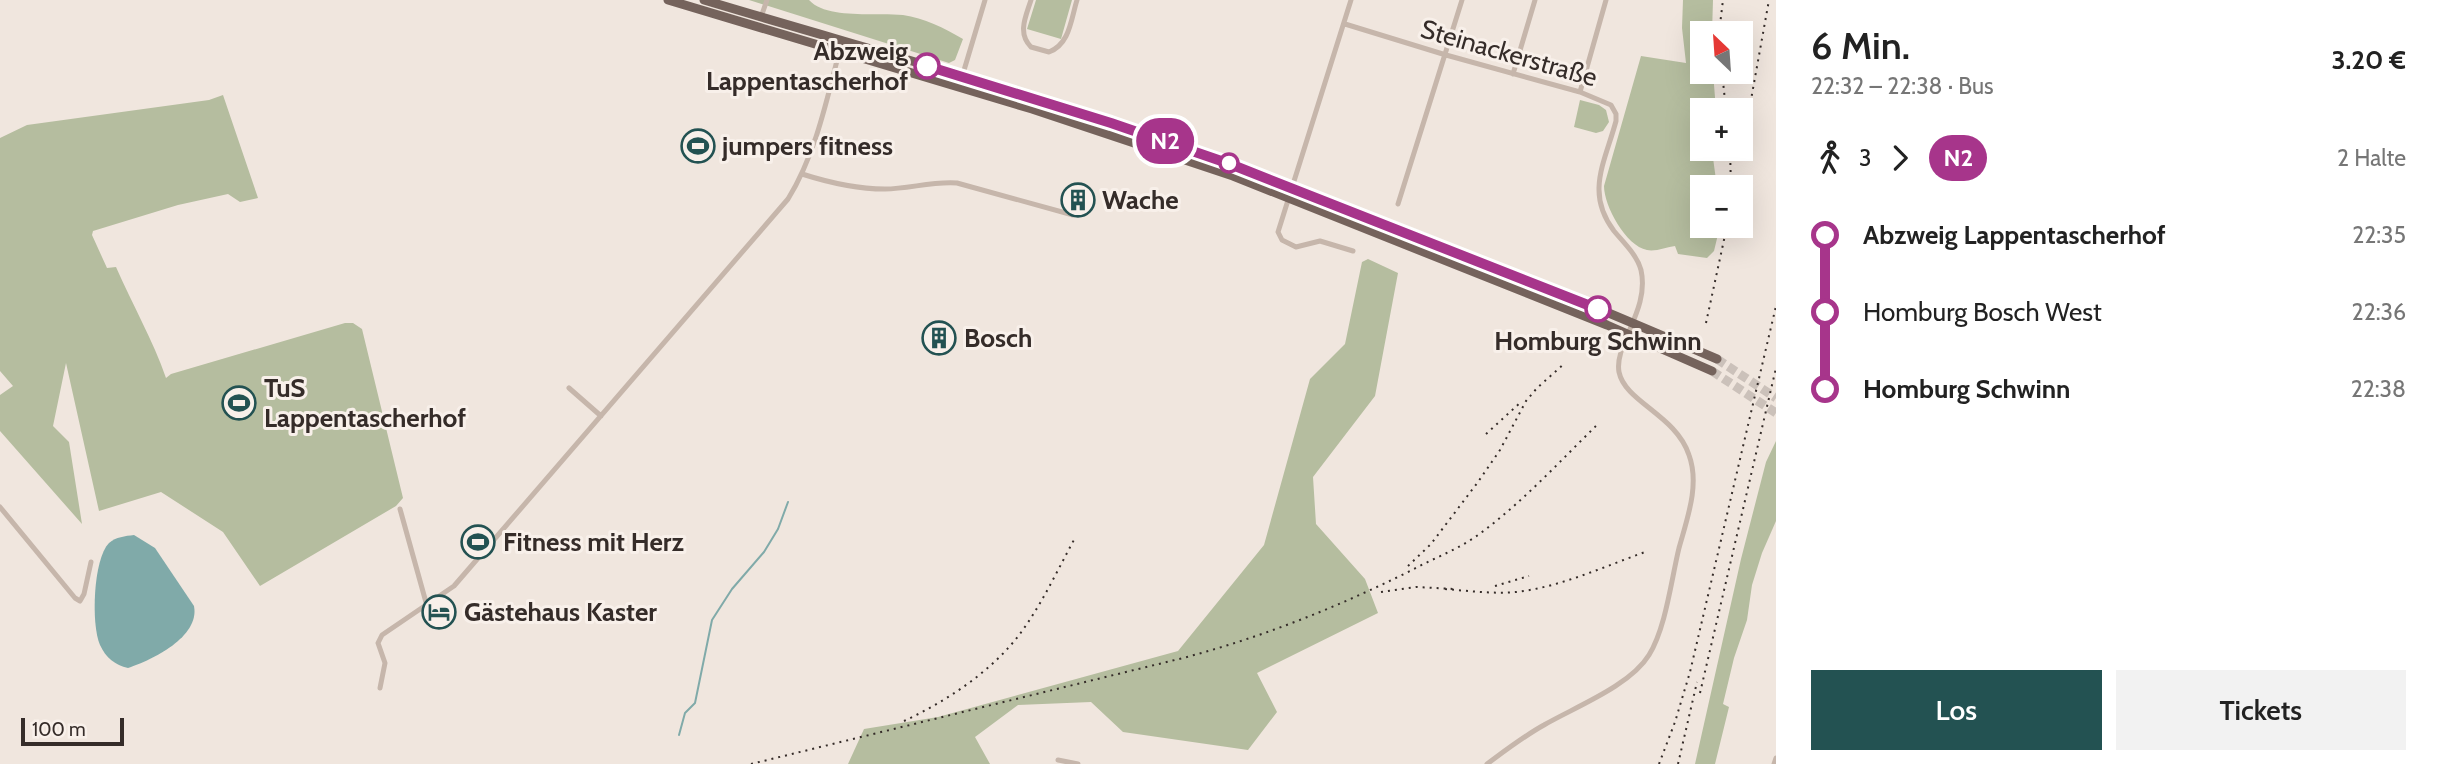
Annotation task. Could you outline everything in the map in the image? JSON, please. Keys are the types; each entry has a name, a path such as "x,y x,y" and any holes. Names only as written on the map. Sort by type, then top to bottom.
{"main road":[{"path":"668,0 802,29 1111,123 1291,187 1631,329 1712,370"},
{"path":"704,0 839,51 1118,137 1717,359"}],"street":[{"path":"760,22 767,0"},
{"path":"959,87 985,0"},
{"path":"1031,0 1023,27 1024,37 1035,50 1049,51 1059,46 1066,37 1077,0"},
{"path":"1351,0 1278,232 1282,240 1296,247 1320,241 1353,251"},
{"path":"1398,204 1462,0"},
{"path":"1513,74 1535,0"},
{"path":"1580,92 1606,0"},
{"name":"Steinackerstraße","path":"1345,24 1607,102 1616,114 1598,196 1603,213 1633,254 1641,272 1640,301 1631,329"},
{"path":"380,688 385,663 379,639 454,586 775,216 802,174 842,41"},
{"path":"802,174 869,188 957,183 1073,215"},
{"path":"1487,764 1531,733 1631,675 1648,658 1659,633 1690,503 1693,468 1680,435 1660,415 1634,396 1622,381 1618,367 1631,329"},
{"path":"569,388 601,416"},
{"path":"0,507 80,601 91,562"},
{"path":"400,509 427,606"},
{"path":"0,523 7,516"},
{"path":"1058,760 1078,764"}],"green space":[{"path":"749,0 809,0 817,6 840,13 903,15 934,24 963,39 955,60 949,63"},
{"path":"1036,0 1072,0 1061,39 1027,29"},
{"path":"1683,0 1713,0 1712,21 1690,21 1690,84 1714,84 1715,98 1690,98 1690,161 1713,161 1715,175 1690,175 1690,238 1717,238 1714,251 1707,258 1678,254 1675,246 1654,250 1639,247 1624,233 1612,214 1604,186 1641,56 1686,63 1682,28"},
{"path":"223,95 258,198 240,202 228,194 178,205 93,231 92,235 107,268 116,267 166,378 171,374 345,323 353,323 362,329 403,498 396,506 260,586 223,532 161,492 99,511 66,363 53,426 69,442 82,524 0,431 0,395 13,386 0,371 0,138 27,125 209,100"},
{"path":"1580,100 1599,105 1606,110 1609,122 1603,131 1596,133 1574,127"},
{"path":"1368,259 1398,273 1375,396 1313,477 1316,524 1365,579 1378,613 1257,673 1277,712 1248,750 1123,732 1091,702 1018,705 975,737 990,764 848,764 864,729 938,717 1178,651 1264,545 1310,379 1345,344 1362,262"},
{"path":"1776,441 1776,521 1752,585 1747,620 1723,704 1729,707 1715,764 1695,764 1741,559 1766,462"}],"water":[{"path":"134,535 155,548 194,606 194,617 190,628 172,646 128,668 111,660 100,645 95,623 95,592 100,563 109,543"}],"waterway":[{"path":"679,735 685,713 695,703 712,620 732,589 764,552 778,529 788,502"}],"tunnel":[{"path":"1717,359 1776,398"},
{"path":"1712,371 1776,413"}],"railway":[{"path":"1720,21 1723,0"},
{"path":"1751,98 1769,0"},
{"path":"1723,84 1725,98"},
{"path":"1730,161 1731,175"},
{"path":"1706,323 1724,238"},
{"path":"1659,764 1690,672 1776,306"},
{"path":"1408,566 1431,544 1478,482 1500,450 1526,401 1565,363"},
{"path":"1700,693 1776,368"},
{"path":"1486,434 1521,402"},
{"path":"751,764 1183,658 1242,641 1328,609 1470,540 1525,496 1599,423"},
{"path":"904,721 969,683 998,659 1037,609 1075,538"},
{"path":"1445,589 1499,593 1533,589 1566,581 1648,551"},
{"path":"1495,586 1529,576"},
{"path":"1381,592 1416,587 1453,589"},
{"path":"1678,764 1697,682"}],"bus line":[{"name":"N2","path":"927,66 1111,123 1230,164 1598,309"}],"place":[{"name":"Abzweig Lappentascherhof","path":"927,66"},
{"name":"jumpers fitness","path":"698,146"},
{"name":"Wache","path":"1078,200"},
{"name":"Homburg Schwinn","path":"1598,309"},
{"name":"Bosch","path":"939,338"},
{"name":"TuS Lappentascherhof","path":"239,403"},
{"name":"Fitness mit Herz","path":"478,542"},
{"name":"Gästehaus Kaster","path":"439,612"}]}
